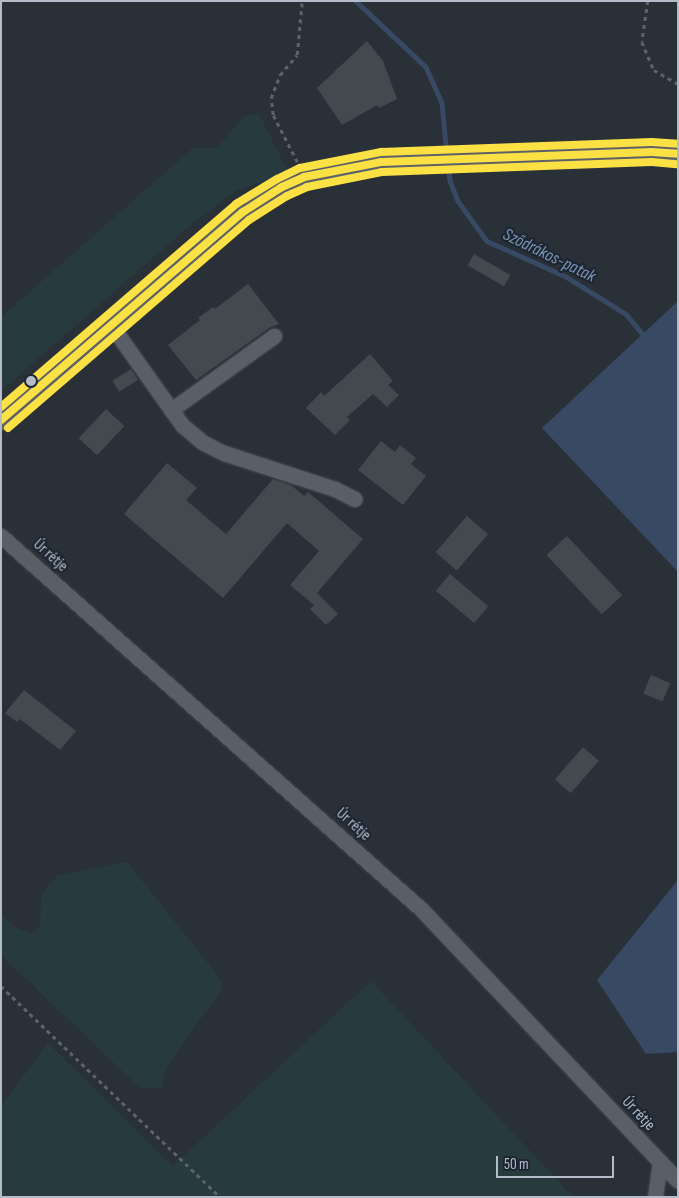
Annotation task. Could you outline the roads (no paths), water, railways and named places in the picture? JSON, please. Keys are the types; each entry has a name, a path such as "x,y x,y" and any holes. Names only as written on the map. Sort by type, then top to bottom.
{"main road":[{"path":"1,420 243,212 282,187 304,177 381,162 428,159 652,152 678,154"}],"street":[{"path":"111,324 182,425 209,446 232,456 335,489 355,499"},
{"path":"171,410 274,336"},
{"name":"Úr rétje","path":"1,536 421,909 678,1181"},
{"path":"654,1197 660,1162"}],"water":[{"path":"678,301 678,572 542,428"},
{"path":"678,880 678,1052 646,1054 597,980"}],"waterway":[{"name":"Sződrákos-patak","path":"356,1 426,67 442,103 447,156"},
{"name":"Sződrákos-patak","path":"448,166 450,181 458,201 487,241 565,276 626,314 646,338"}]}
